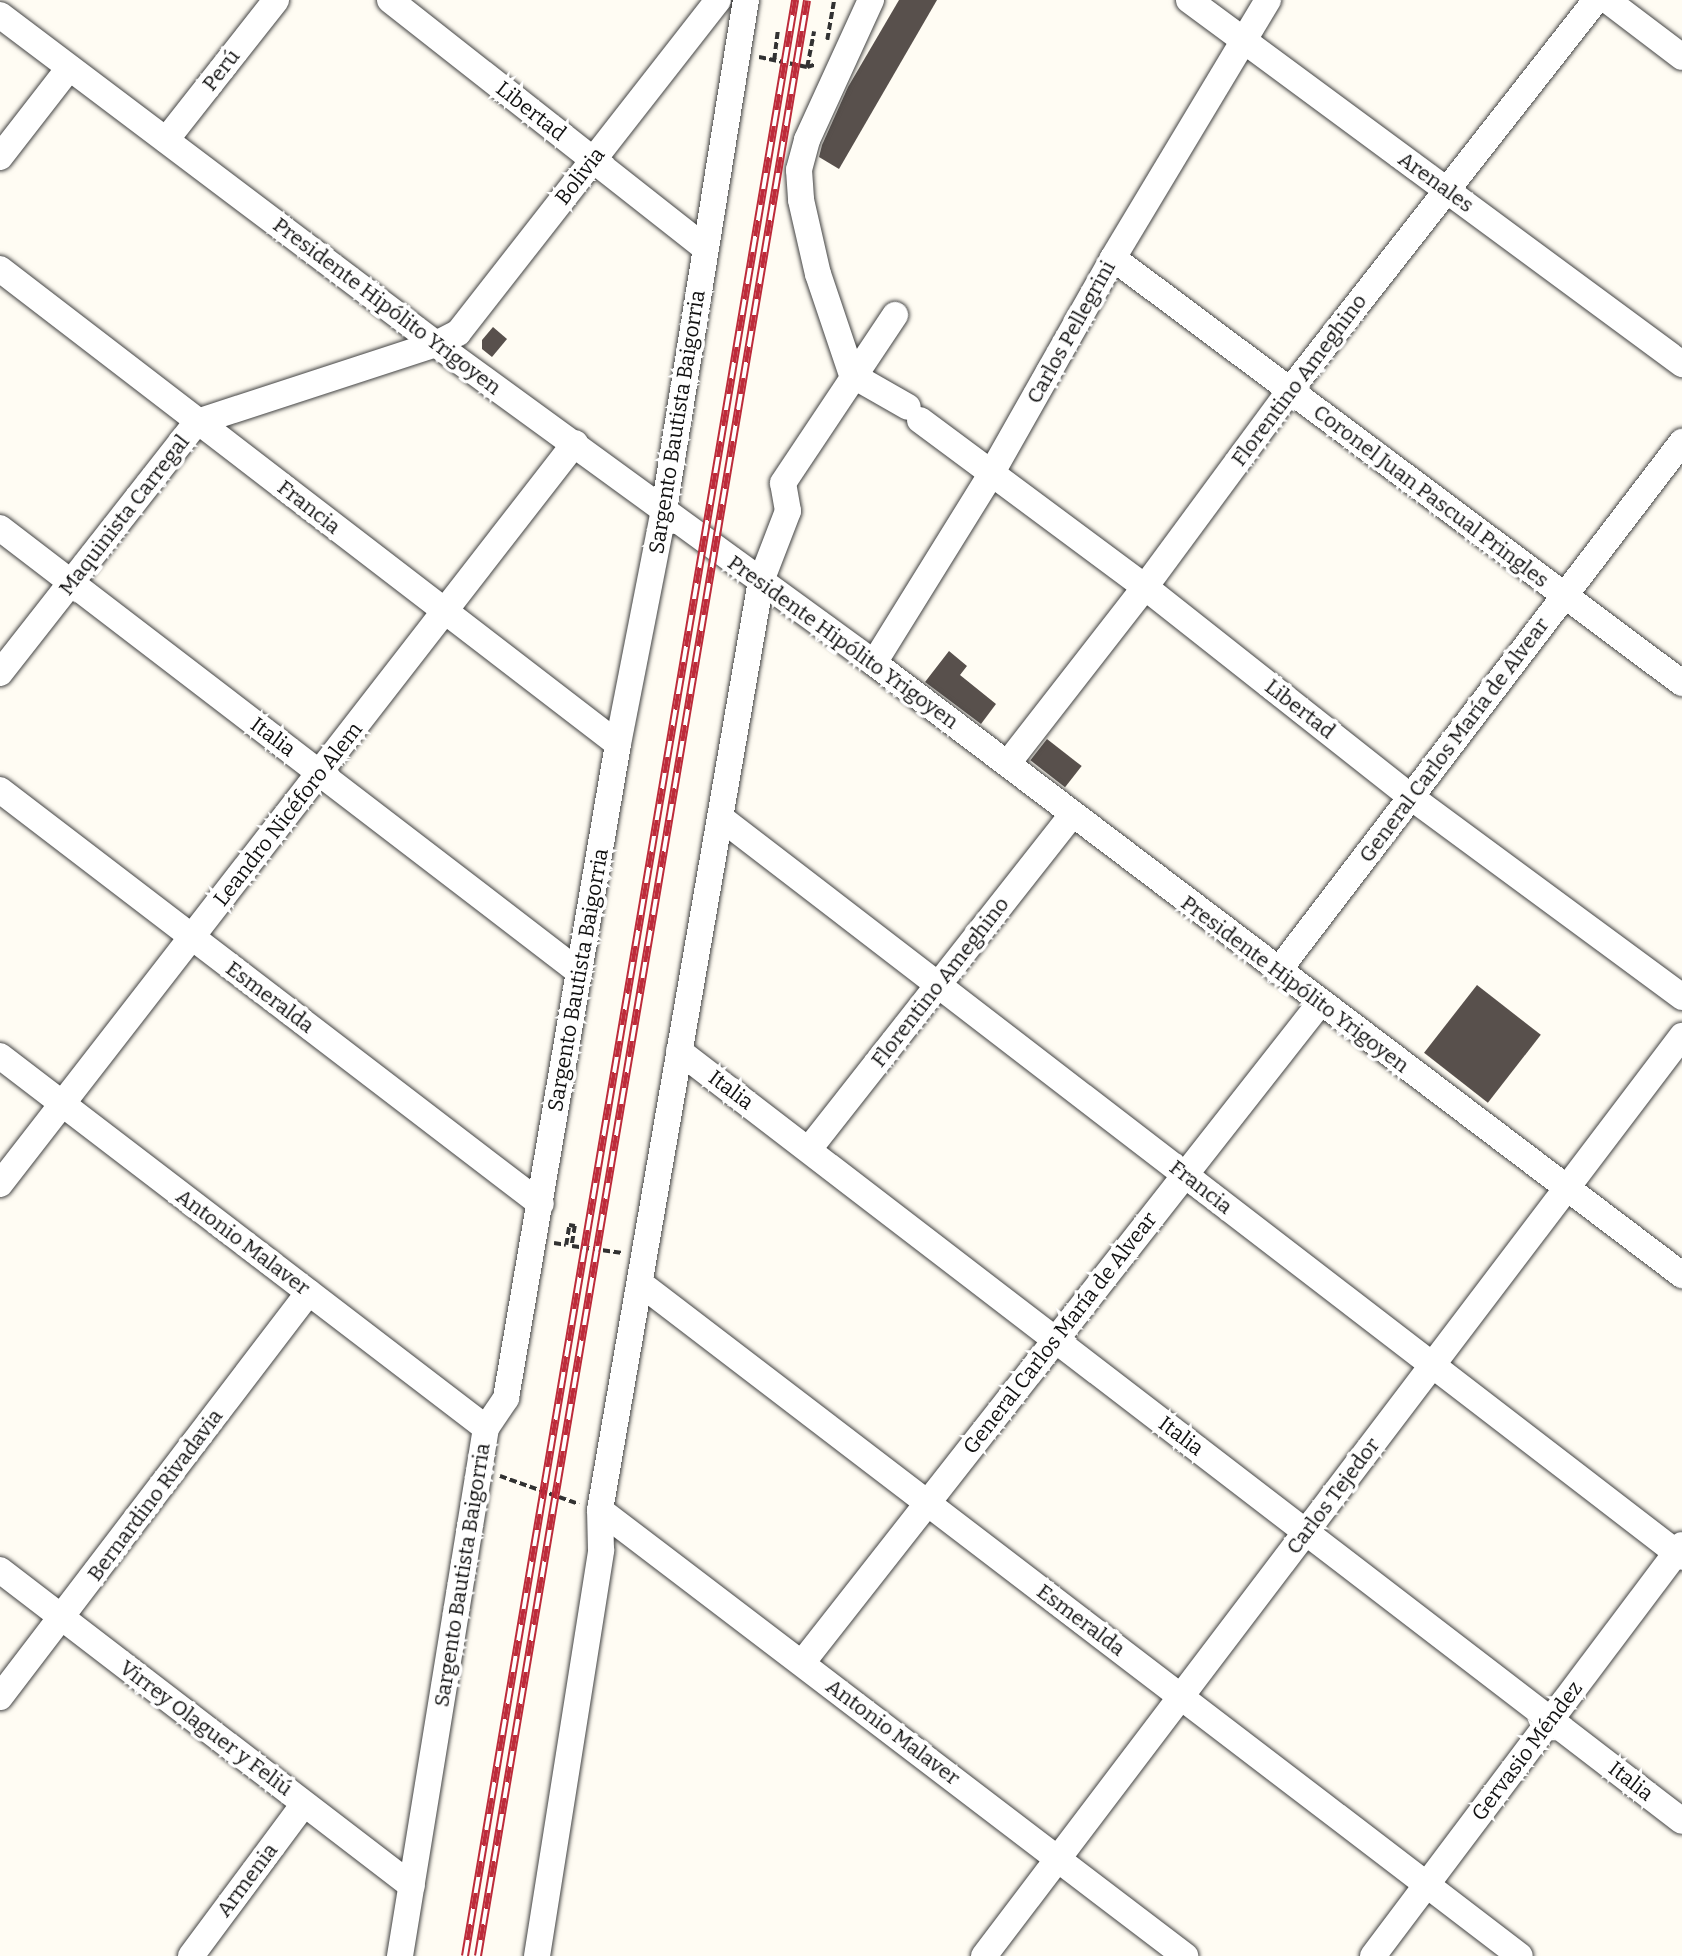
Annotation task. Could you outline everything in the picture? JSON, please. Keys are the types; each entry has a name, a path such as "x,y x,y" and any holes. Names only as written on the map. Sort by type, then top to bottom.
{"street":[{"name":"Perú","path":"166,140 276,0"},
{"name":"Libertad","path":"390,0 705,248"},
{"name":"Bolivia","path":"436,344 458,333 718,0"},
{"name":"Sargento Bautista Baigorria","path":"400,1956 486,1429 506,1398 618,744 664,509 746,0"},
{"path":"852,375 807,237 799,170 807,141 871,0"},
{"name":"Arenales","path":"1189,0 1682,364"},
{"name":"Carlos Pellegrini","path":"874,663 991,474 1113,258 1268,0"},
{"name":"Florentino Ameghino","path":"1007,763 1145,587 1291,388 1595,0"},
{"path":"1607,0 1682,57"},
{"name":"Presidente Hipólito Yrigoyen","path":"0,16 436,344 874,663 1682,1275"},
{"path":"0,157 69,68"},
{"name":"Coronel Juan Pascual Pringles","path":"1113,258 1291,388 1563,597 1682,683"},
{"name":"Francia","path":"0,269 618,744"},
{"path":"537,1956 601,1550 591,1502 641,1284 633,1249 679,1051 761,581 788,511 783,483 852,375 895,315"},
{"name":"Maquinista Carregal","path":"0,673 197,422 436,344"},
{"name":"Libertad","path":"852,375 914,414 1145,587 1412,797 1682,997"},
{"name":"General Carlos María de Alvear","path":"1278,971 1682,442"},
{"name":"Leandro Nicéforo Alem","path":"0,1184 64,1105 575,443"},
{"name":"Italia","path":"0,527 579,972"},
{"name":"Esmeralda","path":"0,790 541,1204"},
{"name":"Florentino Ameghino","path":"809,1149 1072,815"},
{"name":"Francia","path":"721,818 1433,1365 1680,1551"},
{"name":"General Carlos María de Alvear","path":"802,1663 1320,1003"},
{"name":"Carlos Tejedor","path":"984,1956 1682,1036"},
{"name":"Italia","path":"679,1051 1682,1821"},
{"name":"Antonio Malaver","path":"0,1056 486,1429"},
{"name":"Esmeralda","path":"641,1284 1520,1956"},
{"name":"Bernardino Rivadavia","path":"0,1697 309,1292"},
{"name":"Antonio Malaver","path":"591,1502 1185,1956"},
{"name":"Gervasio Méndez","path":"1373,1956 1680,1551"},
{"name":"Virrey Olaguer y Feliú","path":"0,1570 412,1886"},
{"name":"Armenia","path":"191,1956 304,1804"}],"path":[{"path":"826,48 834,0"},
{"path":"774,60 778,29"},
{"path":"807,67 814,32"},
{"path":"737,54 807,67 824,60"},
{"path":"534,1240 566,1245 569,1225 575,1226 572,1246 623,1254 633,1249"},
{"path":"480,1469 579,1504 591,1502"}],"building":[{"path":"899,0 937,0 839,169 819,157 822,145 848,87"},
{"path":"493,327 507,339 492,357 482,349 482,340"},
{"path":"949,651 967,666 960,675 996,704 981,724 925,682"},
{"path":"1047,739 1082,766 1065,787 1030,760"},
{"path":"1477,985 1541,1035 1488,1103 1424,1053"}],"railway":[{"path":"465,1956 795,0"},
{"path":"478,1956 807,0"}]}
